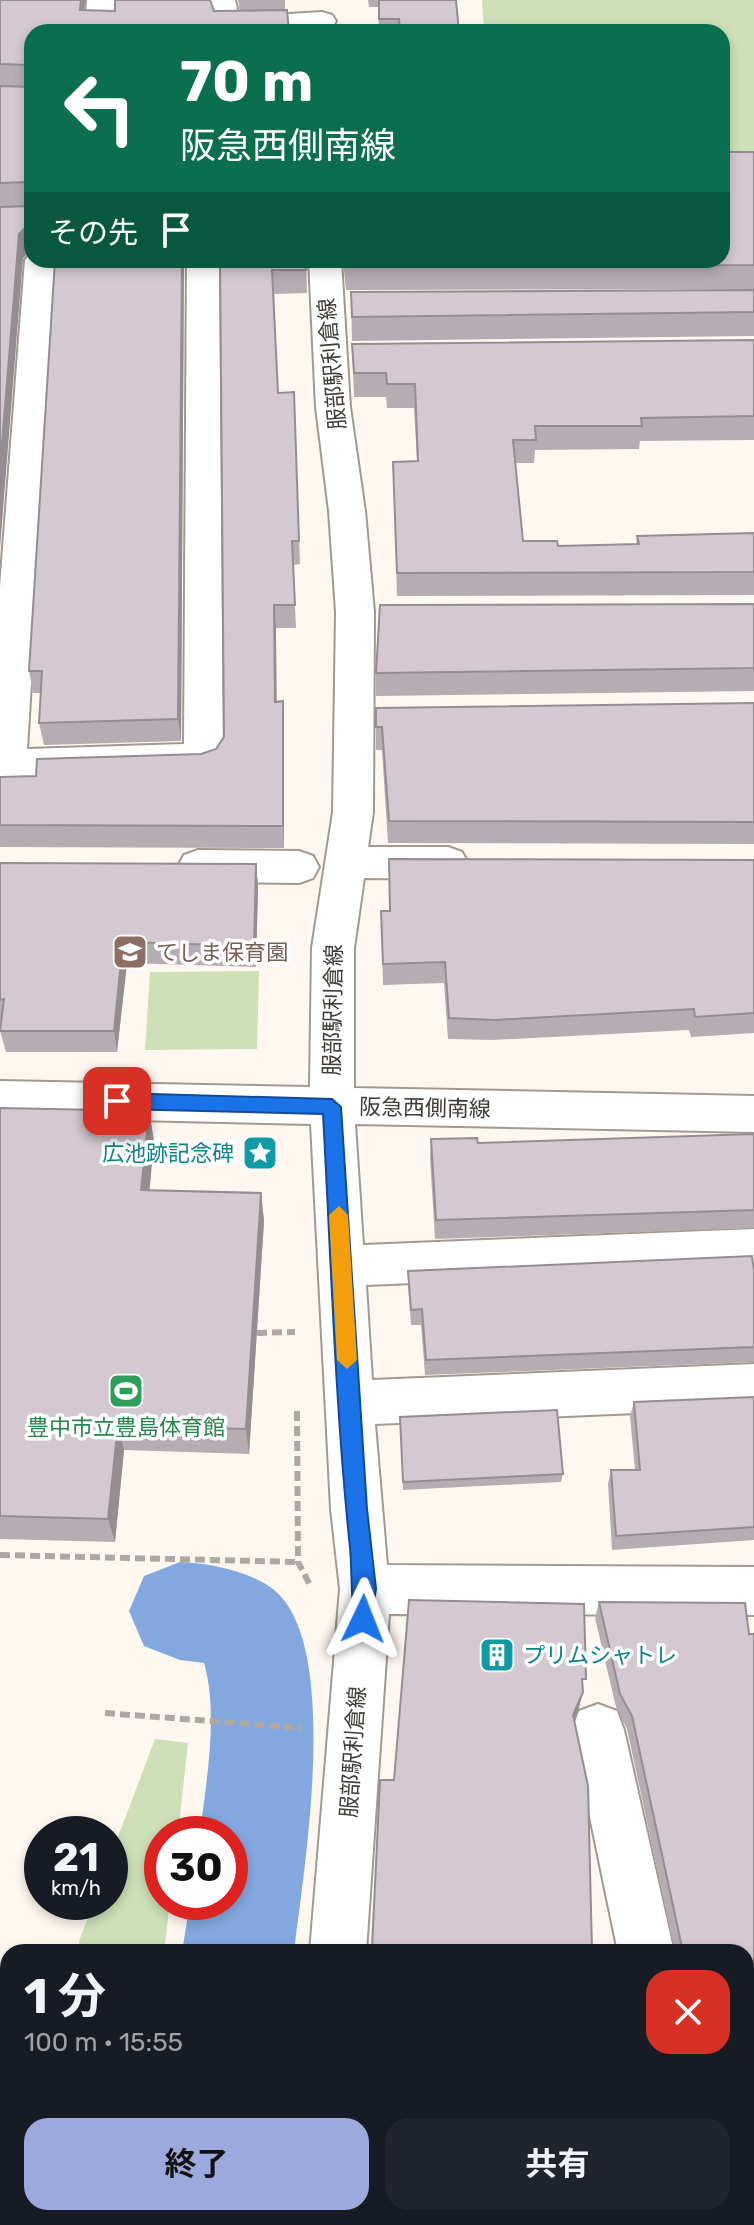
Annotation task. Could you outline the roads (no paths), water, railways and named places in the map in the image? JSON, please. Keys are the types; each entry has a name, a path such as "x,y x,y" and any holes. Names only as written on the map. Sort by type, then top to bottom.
{"street":[{"path":"100,24 101,0"},
{"path":"221,0 227,24"},
{"path":"250,24 321,18"},
{"path":"40,268 3,765 203,758 203,268"},
{"name":"服部駅利倉線","path":"328,268 341,303 371,612 369,712 343,862 333,948 332,1107 349,1403 365,1589 339,1944"},
{"path":"343,862 486,863"},
{"path":"331,1039 355,1003 367,900 392,863"},
{"path":"158,866 299,867"},
{"name":"阪急西側南線","path":"0,1099 754,1114"},
{"path":"342,1266 754,1249"},
{"path":"349,1403 754,1386"},
{"path":"365,1589 754,1591"},
{"path":"598,1730 644,1944"}],"waterway":[{"path":"180,1611 219,1616 239,1626 253,1647 260,1683 262,1729 259,1780 239,1944"}],"place":[{"name":"てしま保育園","path":"130,952"},
{"name":"広池跡記念碑","path":"260,1153"},
{"name":"豊中市立豊島体育館","path":"126,1391"},
{"name":"プリムシャトレ","path":"497,1655"}]}
